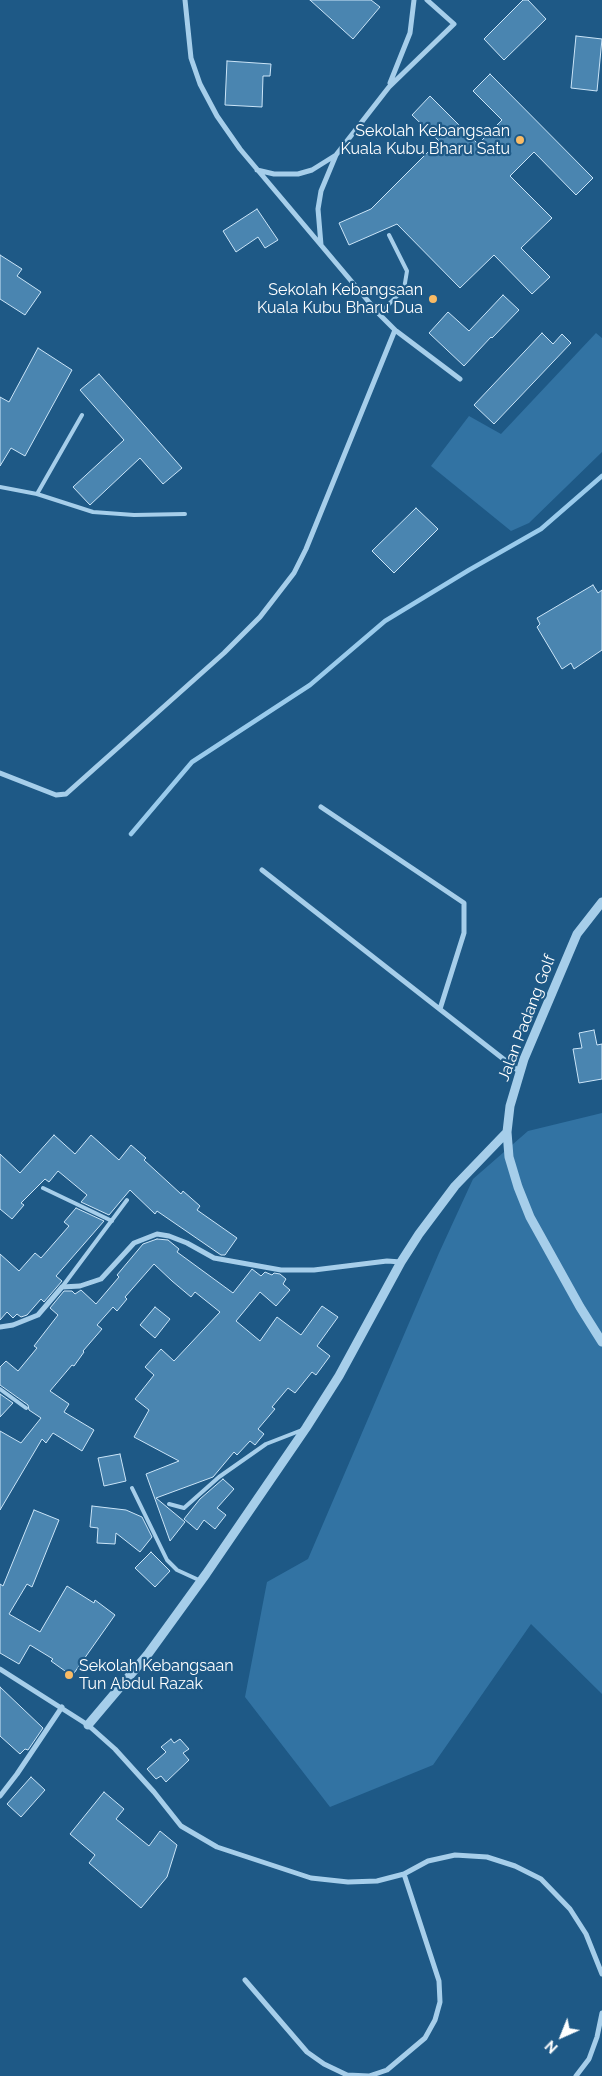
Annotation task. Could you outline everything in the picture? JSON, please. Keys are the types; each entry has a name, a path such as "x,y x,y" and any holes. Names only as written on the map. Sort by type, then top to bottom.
{"street":[{"path":"185,0 191,58 200,84 217,116 256,170 379,314 395,330 460,379"},
{"path":"389,87 410,33 414,0"},
{"path":"321,245 318,209 320,190 336,155 389,87 454,24 427,0"},
{"path":"256,170 274,174 298,174 312,170 336,155"},
{"path":"0,782 2,775 56,795 66,794 224,653 260,617 294,573 306,548 395,330"},
{"path":"321,807 464,904 464,933 440,1009"},
{"path":"262,870 520,1072"},
{"name":"Jalan Padang Golf","path":"602,902 577,934 520,1072 510,1106 507,1132 509,1157 530,1217 580,1307 602,1342"},
{"path":"88,1725 148,1654 201,1581 306,1428 360,1338 418,1234 455,1186 507,1132"},
{"path":"0,1327 13,1325 38,1315 62,1287 80,1286 101,1279 134,1243 157,1234 169,1236 187,1243 214,1258 281,1270 314,1270 387,1261 401,1262"},
{"path":"0,1669 88,1725 122,1756 181,1826 217,1847 311,1878 348,1882 377,1881 404,1874 428,1861 455,1855 488,1857 516,1866 541,1879 570,1909 586,1934 602,1974"},
{"path":"0,1796 62,1707"},
{"path":"245,1980 307,2052 324,2064 347,2075 369,2076 387,2070 425,2038 435,2020 440,2002 439,1980 404,1874"},
{"path":"576,2076 589,2059 597,2037 602,2013"}],"lane":[{"path":"379,314 404,289 407,271 389,235"},
{"path":"37,494 82,415"},
{"path":"0,487 37,494 93,512 134,515 185,514"},
{"path":"43,1188 112,1222"},
{"path":"62,1287 127,1200"},
{"path":"0,1389 26,1408"},
{"path":"169,1504 184,1508 219,1477 266,1444 306,1428"},
{"path":"132,1488 168,1560 177,1570 201,1581"}],"shaded area":[{"path":"596,333 602,338 602,452 529,523 511,531 431,466 469,416 501,434"},
{"path":"602,1113 602,1694 531,1624 433,1765 330,1807 245,1697 267,1582 308,1559 439,1253 473,1179 528,1131"}],"building":[{"path":"310,0 371,0 380,7 353,39"},
{"path":"523,0 528,0 546,19 504,60 484,39"},
{"path":"576,36 602,39 597,91 571,88"},
{"path":"227,61 271,64 270,76 263,76 262,107 225,105"},
{"path":"490,74 593,178 576,195 534,152 510,176 552,218 521,248 550,277 532,294 494,255 460,288 397,224 349,245 339,223 371,209 439,141 412,115 430,96 478,144 502,120 473,91"},
{"path":"257,209 278,240 265,248 258,237 236,252 223,231"},
{"path":"0,255 22,269 17,276 41,292 25,315 0,299"},
{"path":"503,295 519,310 464,366 429,333 448,312 469,331"},
{"path":"542,333 553,344 562,334 571,343 494,424 474,405"},
{"path":"38,348 72,370 25,456 11,448 0,466 0,397 9,402"},
{"path":"99,374 182,468 163,484 140,458 90,505 73,487 124,440 80,390"},
{"path":"416,508 438,529 394,573 372,551"},
{"path":"593,585 598,593 602,590 602,650 574,669 571,663 562,669 537,627 540,624 537,618"},
{"path":"594,1030 597,1045 602,1044 602,1079 579,1083 573,1049 582,1048 579,1033"},
{"path":"54,1135 75,1154 91,1135 119,1160 131,1145 146,1158 144,1160 181,1194 183,1191 200,1206 197,1210 237,1238 225,1255 221,1255 157,1211 155,1214 130,1190 109,1215 81,1202 87,1195 58,1171 49,1182 45,1179 21,1203 24,1205 12,1219 0,1209 0,1154 20,1173"},
{"path":"76,1208 104,1221 56,1276 62,1281 44,1302 41,1299 27,1315 21,1317 17,1314 13,1318 7,1312 0,1320 0,1254 19,1271 35,1253 41,1258 69,1226 64,1222"},
{"path":"157,1239 168,1240 179,1249 177,1252 233,1293 252,1269 261,1276 265,1272 272,1275 274,1273 280,1274 286,1279 283,1284 290,1290 276,1306 260,1292 236,1321 260,1341 277,1317 301,1335 322,1306 338,1317 317,1346 330,1356 316,1375 312,1372 295,1393 288,1388 272,1407 275,1409 258,1429 264,1434 255,1445 250,1441 237,1455 234,1452 213,1477 156,1498 185,1522 170,1541 146,1474 179,1461 134,1437 149,1410 135,1399 154,1375 145,1367 161,1349 174,1361 220,1312 195,1292 191,1297 154,1264 125,1297 127,1299 117,1311 113,1307 97,1325 102,1329 83,1351 74,1366 72,1365 50,1391 69,1404 64,1412 94,1430 82,1451 53,1433 46,1443 42,1439 0,1510 0,1431 21,1443 41,1418 29,1410 28,1405 0,1385 0,1367 6,1361 18,1371 37,1348 34,1346 58,1315 50,1308 64,1291 72,1291 75,1294 81,1290 96,1304 143,1244"},
{"path":"155,1307 170,1319 155,1338 140,1325"},
{"path":"0,1394 13,1403 0,1417"},
{"path":"120,1454 126,1481 104,1486 98,1458"},
{"path":"223,1479 234,1489 217,1508 226,1515 215,1529 204,1520 197,1530 184,1519 200,1499"},
{"path":"92,1506 126,1510 142,1517 152,1537 140,1552 116,1533 115,1544 97,1543 98,1528 90,1527"},
{"path":"34,1510 59,1520 32,1587 27,1584 9,1614 40,1632 67,1586 94,1603 95,1600 115,1615 72,1676 51,1661 53,1659 30,1645 19,1664 0,1653 0,1584 3,1586"},
{"path":"151,1552 170,1571 155,1587 135,1568"},
{"path":"0,1687 43,1728 28,1750 25,1749 20,1754 0,1736"},
{"path":"171,1739 174,1743 180,1739 189,1749 183,1753 189,1760 166,1782 161,1776 156,1779 147,1769 166,1752 161,1747"},
{"path":"31,1777 45,1790 21,1817 7,1804"},
{"path":"104,1792 124,1809 116,1819 149,1846 160,1831 177,1845 167,1877 141,1908 89,1863 95,1855 70,1834"}],"waterway":[{"path":"131,834 192,762 310,685 385,621 541,529 602,476"}],"place":[{"name":"Sekolah Kebangsaan Kuala Kubu Bharu Satu","path":"520,140"},
{"name":"Sekolah Kebangsaan Kuala Kubu Bharu Dua","path":"433,299"},
{"name":"Sekolah Kebangsaan Tun Abdul Razak","path":"69,1675"}]}
